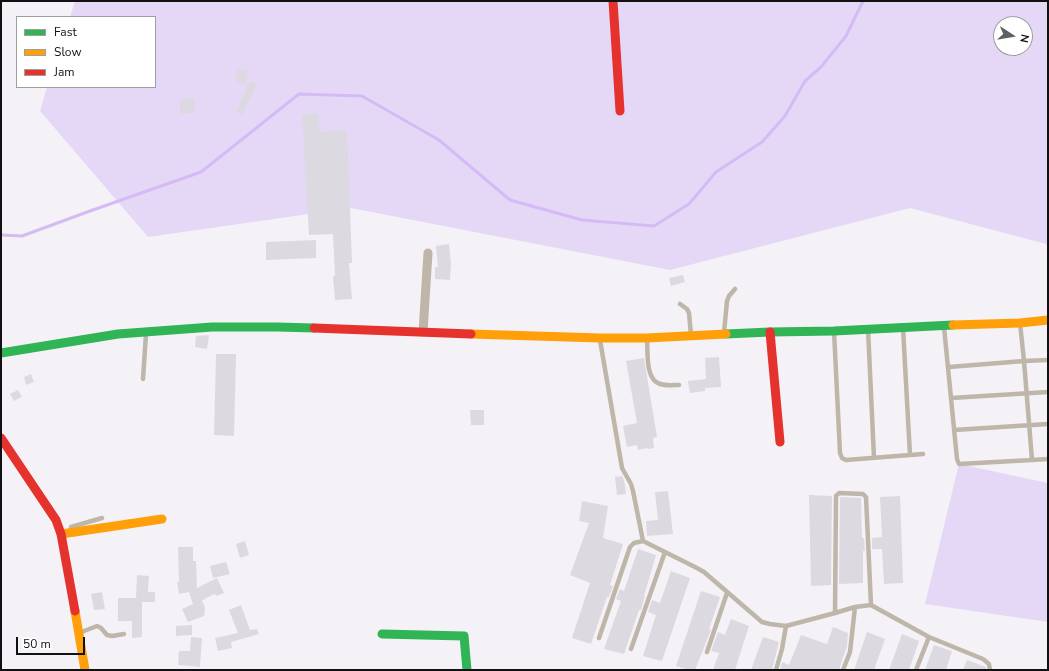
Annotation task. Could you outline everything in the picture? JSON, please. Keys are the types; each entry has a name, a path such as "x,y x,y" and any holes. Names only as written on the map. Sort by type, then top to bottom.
{"street":[{"path":"613,1 620,111"},
{"path":"423,332 428,254"},
{"path":"1,353 108,335 212,327 284,327 600,338 647,338 1020,323 1048,320"},
{"path":"770,332 780,442"},
{"path":"1,438 56,520 60,532 85,670"},
{"path":"60,532 162,518"},
{"path":"382,634 464,636 467,670"}],"lane":[{"path":"723,335 727,301 735,289"},
{"path":"680,304 687,309 689,313 691,336"},
{"path":"1020,323 1032,460"},
{"path":"944,326 957,459 959,464 1048,459"},
{"path":"902,327 910,455"},
{"path":"868,329 874,458"},
{"path":"834,331 840,453 842,458 846,460 923,454"},
{"path":"143,378 146,332"},
{"path":"600,338 622,468 631,484 643,541"},
{"path":"647,338 649,373 653,380 660,385 679,385"},
{"path":"949,367 1048,360"},
{"path":"951,398 1048,392"},
{"path":"954,430 1048,424"},
{"path":"835,613 836,496 839,493 864,494 866,497 871,605"},
{"path":"60,532 102,518"},
{"path":"599,638 630,547 634,542 643,541 704,572 762,622 786,626 855,607 871,605 929,637 983,659 990,664 990,670"},
{"path":"631,649 665,552"},
{"path":"706,652 727,593"},
{"path":"843,670 850,652 855,607"},
{"path":"79,633 97,626 107,635 112,636 124,634"},
{"path":"776,670 786,626"},
{"path":"916,670 929,637"}],"shaded area":[{"path":"75,1 1048,1 1048,246 1046,244 910,208 670,270 351,208 148,237 40,111 47,88 156,88 156,16 70,16"},
{"path":"959,464 1048,483 1048,622 925,604"}],"building":[{"path":"238,69 248,71 246,84 235,82"},
{"path":"250,81 257,85 242,115 236,112"},
{"path":"180,99 195,99 195,113 180,114"},
{"path":"318,114 319,132 347,130 352,263 349,263 352,299 335,300 333,276 335,276 333,234 309,235 302,115"},
{"path":"316,240 316,258 266,260 266,242"},
{"path":"449,244 451,264 450,280 435,279 435,267 438,267 436,246"},
{"path":"683,275 685,282 671,286 669,278"},
{"path":"209,335 207,349 195,347 196,336"},
{"path":"216,354 236,354 234,436 214,435"},
{"path":"719,357 721,387 705,388 705,391 690,393 688,381 706,379 705,358"},
{"path":"644,358 657,437 653,438 654,448 638,450 637,445 627,447 623,426 637,423 626,361"},
{"path":"31,374 34,382 26,385 24,377"},
{"path":"18,390 22,397 14,401 10,394"},
{"path":"470,410 484,410 484,425 471,425"},
{"path":"622,476 626,494 617,495 615,477"},
{"path":"668,491 673,534 647,536 646,521 658,520 655,492"},
{"path":"809,495 832,496 831,585 811,586"},
{"path":"900,496 903,583 884,584 882,549 872,549 872,538 882,537 880,497"},
{"path":"840,497 861,498 862,538 864,538 865,551 863,551 863,583 839,584"},
{"path":"582,501 608,506 603,538 623,544 610,585 613,586 609,597 607,597 591,644 572,638 590,583 570,575 589,523 579,521"},
{"path":"245,541 249,555 240,558 236,544"},
{"path":"178,547 193,547 193,561 196,561 197,588 217,578 224,593 216,596 215,594 202,600 205,608 204,616 188,622 182,609 193,604 189,592 179,594 177,582 179,582"},
{"path":"638,549 656,555 641,610 639,610 624,654 604,649 621,601 616,599 620,589 624,591"},
{"path":"226,562 230,574 213,578 210,566"},
{"path":"671,571 690,578 662,661 643,656 656,615 648,612 652,600 660,603"},
{"path":"137,575 149,576 148,592 155,592 155,602 142,602 142,637 132,638 132,621 118,621 118,598 136,598"},
{"path":"701,591 720,597 709,629 711,630 695,670 689,670 676,666"},
{"path":"102,592 105,609 94,610 91,594"},
{"path":"241,605 250,630 257,629 259,634 231,642 232,648 218,651 215,638 238,633 229,610"},
{"path":"731,619 749,626 735,670 713,670 719,653 711,651 718,632 725,635"},
{"path":"192,625 192,635 176,636 176,626"},
{"path":"833,627 848,633 847,646 839,670 780,670 782,662 789,665 801,635 827,644"},
{"path":"867,632 885,639 874,670 854,670"},
{"path":"902,634 919,641 909,670 889,670"},
{"path":"191,637 202,638 200,667 178,665 179,651 190,651"},
{"path":"763,637 779,642 772,670 751,670"},
{"path":"934,645 952,651 946,670 925,670"},
{"path":"967,660 986,667 986,670 963,670"}],"waterway":[{"path":"1,235 22,236 201,172 299,94 362,96 439,140 510,200 582,220 654,226 689,204 716,172 762,142 785,116 805,81 821,67 846,36 863,1"}],"traffic: fast":[{"path":"726,334 834,331 953,325"},
{"path":"1,353 118,334 212,327 314,328"},
{"path":"382,634 464,636 467,670"}],"traffic: slow":[{"path":"953,325 1020,323 1048,320"},
{"path":"471,334 600,338 647,338 726,334"},
{"path":"61,534 162,519"},
{"path":"75,611 85,670"}],"traffic: jam":[{"path":"613,1 620,111"},
{"path":"314,328 471,334"},
{"path":"770,332 780,442"},
{"path":"1,438 56,520 61,534 75,611"}]}
